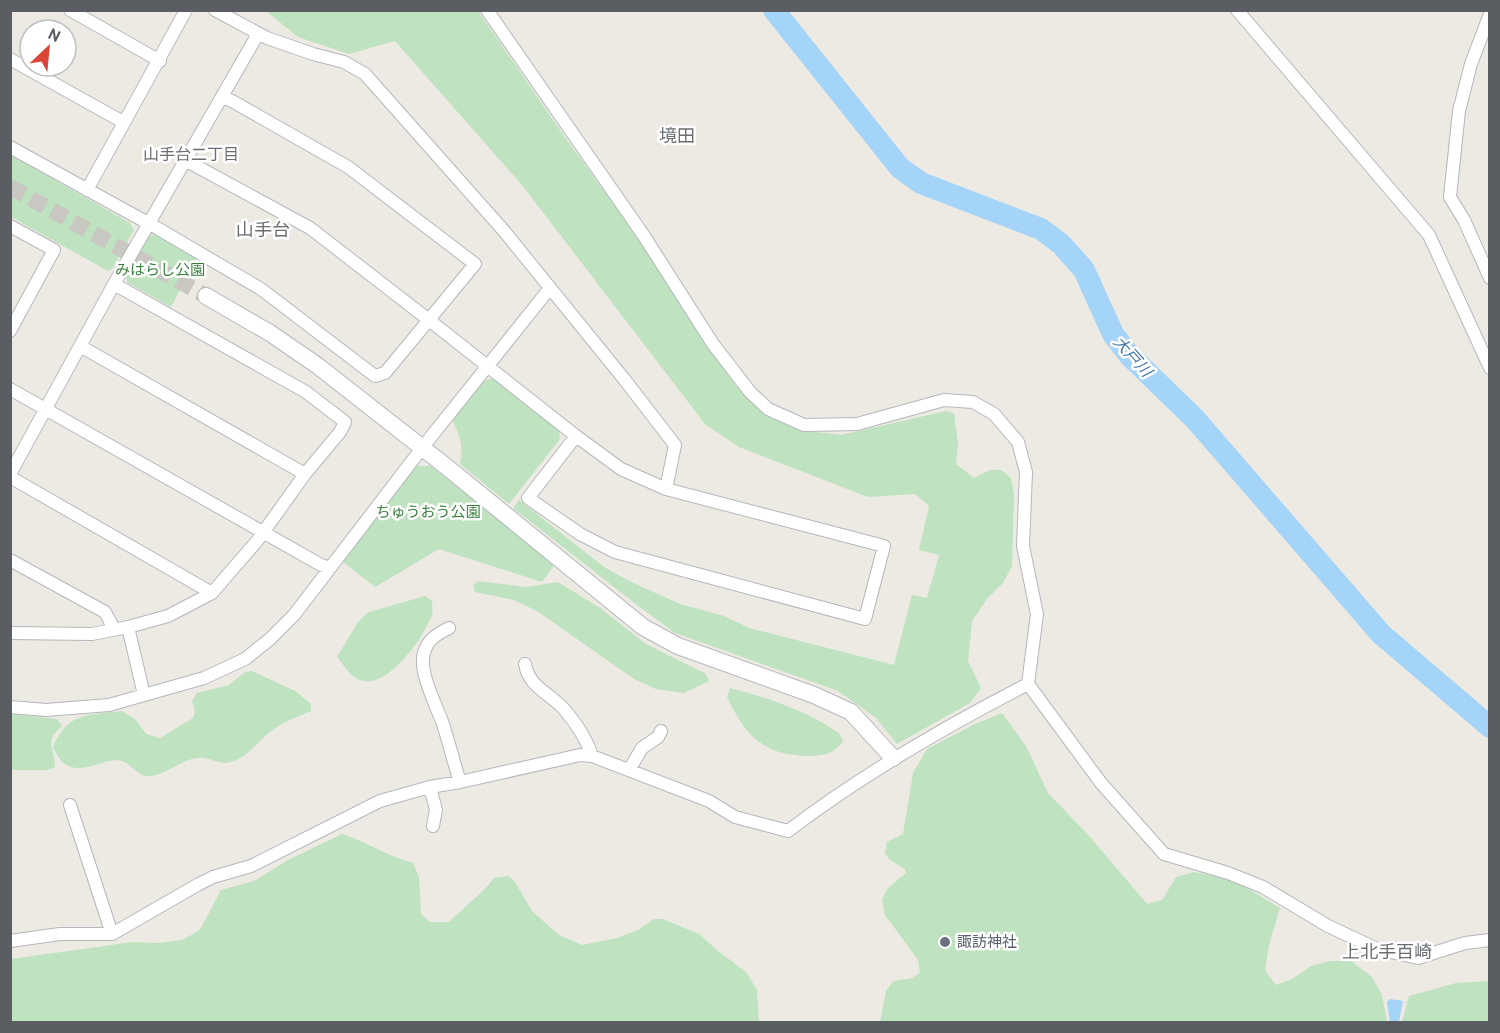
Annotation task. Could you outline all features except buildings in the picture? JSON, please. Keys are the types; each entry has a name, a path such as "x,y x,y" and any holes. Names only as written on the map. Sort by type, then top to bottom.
{"street":[{"path":"70,10 160,61"},
{"path":"87,189 123,122 160,61 186,10"},
{"path":"215,10 258,34 313,54 344,62 365,74 504,231 675,445 666,489"},
{"path":"487,10 644,236 713,344 750,392 768,409 804,425 856,424 944,400 973,402 994,414 1018,442 1026,472 1023,546 1037,614 1028,684 1101,783 1164,854 1228,873 1263,887 1328,926 1377,949 1418,958 1465,943 1490,940"},
{"path":"1237,10 1429,235 1490,368"},
{"path":"1490,14 1471,64 1459,111 1450,197 1464,220 1490,278"},
{"path":"212,593 12,480 45,410 114,284 258,34"},
{"path":"10,59 123,122"},
{"path":"10,147 261,289 375,376 385,373 475,264 348,167 232,100 222,97"},
{"path":"185,159 310,228 621,469 666,489 884,546 865,619 615,552 580,534 528,498 576,436"},
{"path":"10,226 54,250 16,309 10,331"},
{"path":"10,633 92,634 128,627 168,616 212,593 263,532 305,474 340,432 345,422 306,392 114,284"},
{"path":"10,707 46,710 109,705 204,678 245,659 270,639 294,615 422,448 550,288"},
{"path":"206,296 270,333 318,366 644,627 678,646 814,695 851,712 893,758"},
{"path":"80,346 305,474"},
{"path":"10,389 330,568"},
{"path":"10,560 105,612 114,629"},
{"path":"128,627 144,695"},
{"path":"449,628 436,634 428,644 423,656 428,685 460,782"},
{"path":"525,664 527,676 562,707 585,736 592,756"},
{"path":"10,941 60,934 112,934 213,877 251,866 380,801 430,787 580,755 592,756 709,801 735,817 788,831 822,805 893,758 1028,684"},
{"path":"629,770 642,748 658,737 661,730"},
{"path":"430,787 436,810 433,826"},
{"path":"70,805 112,934"}],"green space":[{"path":"266,11 478,11 626,221 715,357 736,386 766,416 800,430 841,435 946,411 954,413 958,444 956,464 974,478 990,470 1001,470 1011,478 1014,494 1012,566 1003,583 987,599 972,621 968,661 981,688 970,703 897,744 876,718 838,691 675,633 513,508 519,500 604,567 680,604 724,616 749,628 894,665 912,595 927,598 939,555 919,550 929,506 915,494 868,497 739,447 705,424 522,185 395,41 349,54 298,37"},
{"name":"みはらし公園","path":"11,155 130,223 134,230 112,269 108,271 11,217"},
{"name":"みはらし公園","path":"156,235 196,258 171,307 128,283 126,277 148,236"},
{"path":"492,378 559,430 560,439 509,504 460,464 461,441 452,420 483,382"},
{"name":"ちゅうおう公園","path":"414,466 431,466 555,564 542,582 439,549 375,587 342,561"},
{"path":"478,581 526,587 558,582 600,608 646,644 706,674 709,681 684,693 656,689 634,679 537,611 514,600 475,592 473,585"},
{"path":"425,596 432,601 432,615 421,637 402,662 379,679 367,681 351,674 337,657 358,622 369,612"},
{"path":"252,671 295,691 311,704 311,711 275,728 247,754 236,760 223,763 197,758 158,774 147,776 140,774 125,762 117,760 88,767 69,766 60,760 53,747 65,727 72,721 89,715 122,711 136,720 146,734 160,738 193,718 195,712 192,701 197,693 229,685 245,672"},
{"path":"730,688 801,712 840,734 843,742 831,752 817,756 790,754 766,746 756,740 741,722 727,697"},
{"path":"1002,713 1026,746 1048,793 1090,837 1147,904 1162,900 1176,877 1194,872 1232,879 1280,908 1269,945 1265,970 1276,985 1292,979 1311,966 1330,961 1351,961 1372,977 1382,995 1387,1022 880,1022 886,991 893,981 912,978 920,973 918,960 885,915 882,900 887,889 906,873 905,869 890,860 885,853 887,842 903,834 913,773 927,749"},
{"path":"11,714 57,719 62,726 56,731 51,741 55,767 47,770 11,770"},
{"path":"342,834 413,863 419,877 421,914 430,922 449,922 494,878 509,876 532,911 559,935 582,945 617,938 638,930 654,919 663,919 699,934 746,972 757,990 759,1022 11,1022 11,959 133,942 159,943 182,940 200,930 221,890 254,881 288,860"},
{"path":"1489,981 1489,1022 1402,1022 1409,996 1456,983"}],"water":[{"path":"1390,999 1403,1001 1399,1022 1390,1022 1387,1002"}],"waterway":[{"name":"大戸川","path":"774,10 900,168 921,183 1041,229 1061,244 1084,270 1113,334 1130,356 1195,419 1381,634 1490,727"}],"tunnel":[{"path":"10,187 206,296"}],"place":[{"name":"諏訪神社","path":"945,942"}],"district":[{"name":"境田","path":"677,136"},
{"name":"山手台二丁目","path":"191,154"},
{"name":"山手台","path":"263,230"},
{"name":"上北手百崎","path":"1387,952"}]}
